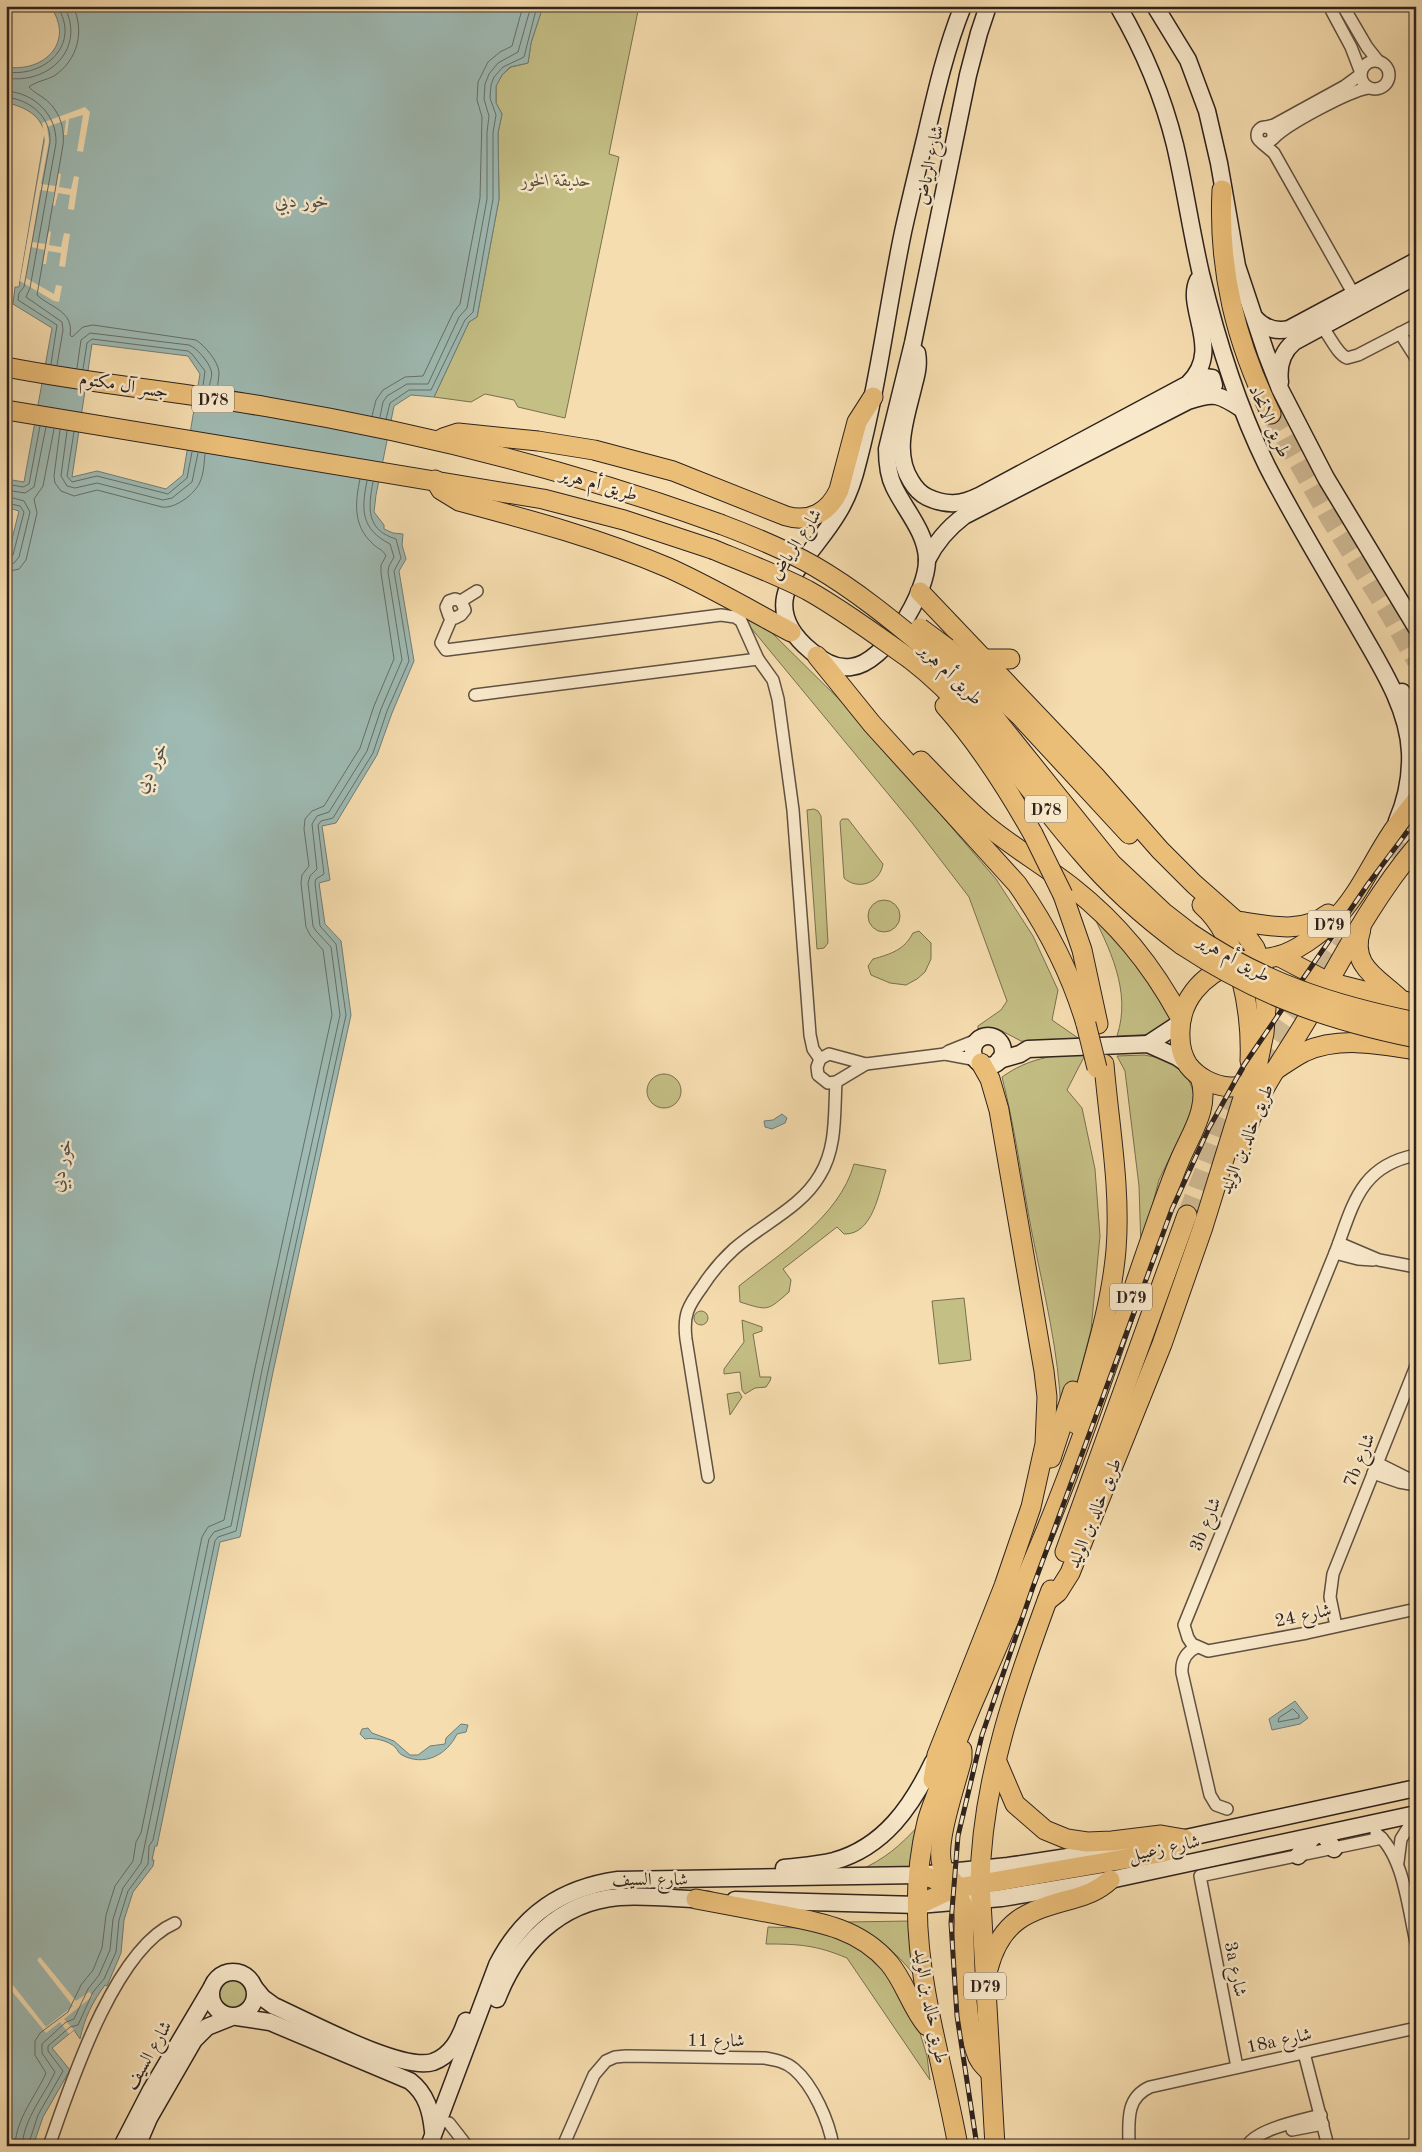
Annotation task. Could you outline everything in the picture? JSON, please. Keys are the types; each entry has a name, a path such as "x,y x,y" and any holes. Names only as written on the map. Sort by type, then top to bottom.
{"main road":[{"path":"955,6 956,24"},
{"name":"شارع الرياض","path":"963,6 956,24 930,117 903,233 873,397 858,463 847,496 828,529 790,582 784,599 783,610 791,632 817,656 840,667 852,667 872,658 902,626 920,592 927,560 918,528 889,475 887,448 913,343 968,75 978,33 988,6"},
{"path":"978,33 999,6"},
{"name":"طريق الاتحاد","path":"1118,6 1150,70 1168,119 1202,276 1223,357 1242,409 1267,466 1368,644 1399,705 1410,752 1406,794 1391,834"},
{"name":"طريق الاتحاد","path":"1155,6 1188,60 1199,85 1214,137 1237,266 1266,354 1280,389 1326,478 1416,627"},
{"path":"1169,6 1188,60"},
{"path":"1222,190 1221,218 1225,275 1243,346 1255,381 1271,414"},
{"path":"1296,326 1292,331 1276,336 1273,339 1274,346 1277,348 1289,346 1416,262"},
{"path":"927,560 942,536 964,516 1186,394 1202,363 1202,336 1195,291 1197,283 1202,276"},
{"path":"1255,318 1267,328 1284,330 1416,276"},
{"path":"913,343 918,365 903,432 902,462 906,474 923,495 935,501 948,504 960,504 974,498 1186,394 1215,395 1242,409"},
{"path":"1280,389 1280,365 1289,346"},
{"name":"جسر آل مكتوم","path":"10,368 267,407 412,435"},
{"path":"441,440 448,435 458,433 594,450 673,472 786,516 799,519 809,518 824,511 835,500 857,422 873,397"},
{"name":"طريق أم هرير","path":"6,410 543,499 583,509 712,549 758,567 807,591 854,619 914,662 956,700 991,738 1080,852 1102,876 1150,921 1240,964 1325,1001 1356,1010 1416,1022"},
{"name":"طريق أم هرير","path":"412,435 441,440 611,486 720,524 776,547 814,566 871,604 877,601 888,603 943,654 1112,864 1186,939 1238,979 1298,1007 1361,1026 1416,1038"},
{"path":"435,480 441,490 459,501 581,535 669,568 726,595 791,632"},
{"path":"920,592 1096,776 1164,855 1236,921 1269,957 1328,982 1408,1002"},
{"path":"1368,644 1385,665 1416,716"},
{"path":"943,654 1020,716 1155,863 1214,917 1226,935 1236,962 1244,994 1250,1033 1248,1082"},
{"path":"817,656 872,724 1000,864 1021,890 1034,909 1061,958 1080,1004 1092,1024"},
{"path":"986,660 1010,659"},
{"path":"914,662 927,686 966,730 995,770 1033,834 1063,895 1082,950 1092,1024 1101,1066 1117,1196 1116,1250 1108,1301 1052,1517"},
{"path":"872,724 884,726 894,733 987,826 1072,887 1097,908 1139,953 1167,993 1181,1021 1148,1044"},
{"name":"D79","path":"1187,1064 1180,1042 1181,1021 1188,1001 1200,983 1219,969 1236,962 1269,957 1310,939 1332,922 1345,908 1391,834 1416,801"},
{"name":"D79","path":"1364,919 1394,873 1416,847"},
{"path":"1236,921 1289,927 1310,925 1328,914 1351,888 1366,877"},
{"path":"1364,919 1358,941 1359,960 1368,971 1408,1002"},
{"name":"طريق خالد بن الوليد","path":"995,2146 981,1885 984,1832 996,1762 1022,1673 1047,1602 1058,1592 1070,1573 1154,1365 1203,1226 1216,1211 1253,1112 1277,1067 1364,919"},
{"path":"1203,1226 1248,1082 1256,1067 1264,1033 1266,1008 1265,981 1269,957"},
{"path":"722,1877 768,1869 818,1864 845,1857 860,1850 886,1833 896,1822 917,1794 936,1755 1004,1586 1031,1507 1044,1444 1046,1397 1044,1371 999,1110 990,1080 979,1062 974,1049 979,1040 989,1036 1028,1048 1148,1044 1172,1054 1187,1064 1200,1077 1219,1086 1248,1082 1305,1052 1339,1043 1364,1043 1416,1050"},
{"path":"998,1040 1003,1050 1000,1060"},
{"path":"979,1062 988,1066 1020,1054 1028,1048"},
{"name":"طريق خالد بن الوليد","path":"958,2146 920,1960 919,1875 927,1822 958,1736 1052,1517 1099,1392 1166,1195 1200,1115 1204,1096 1200,1077"},
{"path":"1047,1602 1187,1215"},
{"path":"1031,1507 1040,1490 1098,1313 1108,1301"},
{"path":"958,1736 962,1747 962,1758 942,1844 941,1856 954,1888 974,2044 979,2059 990,2072"},
{"path":"927,1822 936,1755"},
{"path":"996,1762 1015,1804 1045,1830 1067,1839 1087,1842 1161,1835 1184,1840"},
{"name":"شارع زعبيل","path":"1184,1840 1227,1828 1416,1788"},
{"name":"شارع زعبيل","path":"954,1888 981,1885 1002,1898 1110,1880 1416,1814"},
{"path":"1298,1856 1318,1836 1334,1849"},
{"path":"918,1905 954,1888 981,1885 1159,1853 1173,1848 1184,1840"},
{"path":"919,1875 930,1877 954,1888"},
{"name":"شارع السيف","path":"122,2146 151,2090 212,1987 223,1974 235,1972 246,1976 263,1998 274,2006 363,2046 408,2062 426,2063 441,2058 452,2049 460,2036 480,1990 498,1965 515,1936 538,1912 558,1899 586,1887 618,1880 919,1875"},
{"path":"985,1980 995,1946 1002,1935 1019,1918 1038,1909 1090,1894 1110,1880"},
{"name":"شارع السيف","path":"434,2142 509,1972 527,1945 548,1924 574,1908 607,1898 648,1897 918,1905"},
{"path":"696,1899 815,1921 857,1936 880,1954 890,1965 920,2016 935,2035"},
{"name":"شارع السيف","path":"434,2142 449,2123 459,2084 498,1965"},
{"path":"212,1987 211,1999 216,2009 221,2013 270,2022 405,2078 415,2085 428,2104 434,2142"},
{"name":"شارع السيف","path":"136,2146 149,2118 194,2040 215,2022 248,2012 254,2003 254,1987"},
{"path":"415,2085 437,2089 459,2084"}],"street":[{"path":"1329,6 1351,47 1362,83 1368,88 1378,90 1388,80 1387,67 1378,61 1367,47 1343,6"},
{"path":"1357,300 1274,153 1269,140 1272,130 1266,127 1345,86 1360,74 1369,62 1378,61"},
{"path":"1269,140 1285,128 1323,108 1352,93 1368,88"},
{"path":"1321,326 1329,334 1340,353 1347,358 1358,355 1416,325"},
{"path":"1400,333 1416,358"},
{"path":"476,591 461,601 452,599 447,604 447,613 452,617 441,643 446,650 729,616 741,621 758,659 773,680 778,699 793,810 810,1035 812,1049 820,1059"},
{"path":"474,695 758,659"},
{"path":"945,1054 979,1040"},
{"path":"866,1064 836,1082 824,1082 818,1075 817,1067 820,1059 829,1054 866,1064 945,1054 979,1062"},
{"path":"708,1477 686,1339 685,1316 692,1301 728,1255 799,1200 814,1184 828,1158 832,1142 836,1082"},
{"name":"3b شارع","path":"1197,1647 1185,1632 1186,1619 1337,1248 1357,1194 1364,1184 1387,1164 1416,1155"},
{"path":"1337,1248 1379,1260 1416,1267"},
{"name":"7b شارع","path":"1333,1627 1330,1592 1335,1568 1416,1366"},
{"path":"1375,1468 1416,1480"},
{"path":"1375,1468 1399,1482 1416,1485"},
{"name":"شارع 24","path":"1197,1647 1203,1650 1213,1650 1416,1609"},
{"path":"1197,1647 1187,1653 1183,1659 1182,1673 1210,1795 1216,1806 1227,1809"},
{"path":"1398,1864 1401,1839 1416,1814"},
{"path":"1367,1825 1394,1852 1416,1942"},
{"path":"1298,1856 1382,1838"},
{"name":"3a شارع","path":"1237,2067 1200,1876 1298,1856"},
{"path":"50,2146 70,2085 106,2004 138,1953 158,1932 175,1923"},
{"name":"18a شارع","path":"1129,2146 1129,2113 1131,2104 1136,2097 1150,2088 1416,2028"},
{"path":"1308,2052 1318,2086 1321,2115 1328,2146"},
{"name":"شارع 11","path":"563,2146 594,2075 606,2062 616,2057 765,2058 786,2064 801,2077 826,2119 833,2146"},
{"name":"شارع 11","path":"569,2146 579,2110"},
{"path":"1247,2146 1254,2137 1287,2124 1321,2115"},
{"path":"449,2123 467,2146"}],"green space":[{"name":"حديقة الخور","path":"543,6 639,6 609,154 619,157 565,418 518,407 514,400 485,394 471,402 434,397 469,322 477,317 499,199 498,133 502,114 496,103 496,86 502,75 511,67 528,63 531,43"},
{"path":"745,615 769,630 855,715 996,879 1033,936 1058,990 1052,1020 1081,1040 1041,1043 1021,1041 1000,1030 978,1029 978,1026 1001,1010 1007,1001 969,897 913,824 742,617"},
{"path":"814,809 821,816 828,943 824,948 817,949 807,810"},
{"path":"842,819 848,819 883,864 878,876 868,883 856,884 844,878 840,822"},
{"path":"884,900 896,904 900,916 896,928 884,932 872,928 868,916 872,904"},
{"path":"1089,907 1135,952 1175,1022 1159,1034 1117,1036 1121,1019 1122,1002 1120,986 1111,954"},
{"path":"919,931 931,943 931,959 925,972 906,985 890,983 871,975 868,966 873,959 901,947 913,933"},
{"path":"1083,1052 1084,1057 1067,1090 1082,1108 1095,1169 1100,1236 1091,1330 1073,1399 1061,1413 1060,1390 1050,1323 1002,1077 1031,1062"},
{"path":"1144,1055 1166,1059 1185,1071 1195,1101 1159,1180 1141,1248 1139,1186 1125,1071 1117,1056"},
{"path":"664,1074 676,1079 681,1091 676,1103 664,1108 652,1103 647,1091 652,1079"},
{"path":"854,1164 886,1170 873,1211 862,1228 844,1234 837,1227 783,1269 791,1280 789,1292 776,1303 767,1308 762,1308 740,1302 739,1286 789,1247 822,1218 846,1183"},
{"path":"964,1298 971,1360 939,1364 932,1301"},
{"path":"698,1311 704,1311 708,1318 704,1325 698,1325 694,1321 694,1315"},
{"path":"742,1320 762,1327 762,1331 753,1334 760,1377 771,1377 766,1387 755,1388 745,1394 742,1390 740,1372 724,1374 724,1369 744,1342"},
{"path":"739,1392 742,1397 730,1415 727,1394"},
{"path":"920,1824 910,1868 858,1871 892,1851"},
{"path":"912,1921 915,1976 884,1945 866,1932 846,1922"},
{"path":"768,1927 800,1928 846,1939 883,1965 916,2020 927,2056 930,2080 847,1958 826,1950 807,1946 766,1944"},
{"path":"231,1979 237,1980 242,1984 246,1989 246,2001 242,2006 237,2010 231,2011 225,2010 220,2006 216,2001 215,1995 216,1989 220,1984 225,1980"}],"water":[{"name":"خور دبي","path":"50,6 543,6 531,43 528,63 510,67 502,75 496,86 496,103 502,114 498,133 499,199 477,317 469,322 434,397 411,395 394,406 376,495 374,512 384,525 384,529 393,533 403,534 402,545 406,559 399,571 414,661 377,755 336,823 322,826 330,880 319,883 325,924 341,941 351,1015 273,1372 240,1537 220,1542 157,1846 155,1846 152,1860 154,1860 153,1866 133,1892 124,1920 121,1953 107,1986 105,1985 90,2010 80,2039 74,2030 52,2048 70,2070 43,2117 33,2146 6,2146 6,563 19,511 6,507 6,479 24,482 52,328 13,304 15,287 19,287 45,133 39,121 30,112 6,102 6,67 20,68 33,65 43,60 52,52 58,43 57,19","holes":["92,344 188,356 200,374 183,475 166,489 97,471 72,477"]},
{"path":"782,1114 787,1118 785,1123 772,1129 765,1127 764,1121 773,1120"},
{"path":"1295,1701 1308,1718 1300,1724 1272,1730 1269,1719"},
{"path":"461,1724 468,1725 466,1732 457,1734 447,1748 434,1757 418,1760 401,1754 395,1747 385,1741 365,1739 360,1734 362,1729 368,1728 372,1733 394,1741 410,1755 418,1755 430,1746 445,1744 446,1738"}],"pier":[{"path":"85,107 90,112 83,152 77,151 83,115 69,119 67,135 64,135 66,120 47,127 49,141 41,184 56,186 58,173 61,174 59,187 71,189 74,176 79,177 74,210 68,209 70,195 58,193 55,206 52,205 54,192 40,190 32,242 46,244 49,231 51,232 49,245 61,247 64,233 70,234 65,267 59,266 61,253 48,251 46,264 43,264 45,250 31,247 26,278 54,294 56,285 62,286 59,302 20,281 45,141 42,123"},
{"path":"40,1957 76,2001 89,1992 93,1996 64,2019 74,2030 69,2034 60,2022 46,2033 6,1984 9,1980 46,2027 73,2006 37,1960"}],"tunnel":[{"path":"1271,414 1330,519 1390,615 1416,661"},
{"path":"1397,861 1416,832"},
{"path":"1258,1062 1344,942"},
{"path":"1187,1215 1222,1124 1243,1085"}],"railway":[{"path":"977,2146 957,2016 951,1923 958,1836 982,1735 1033,1587 1172,1209 1209,1128 1244,1065 1368,884 1416,820"}]}
